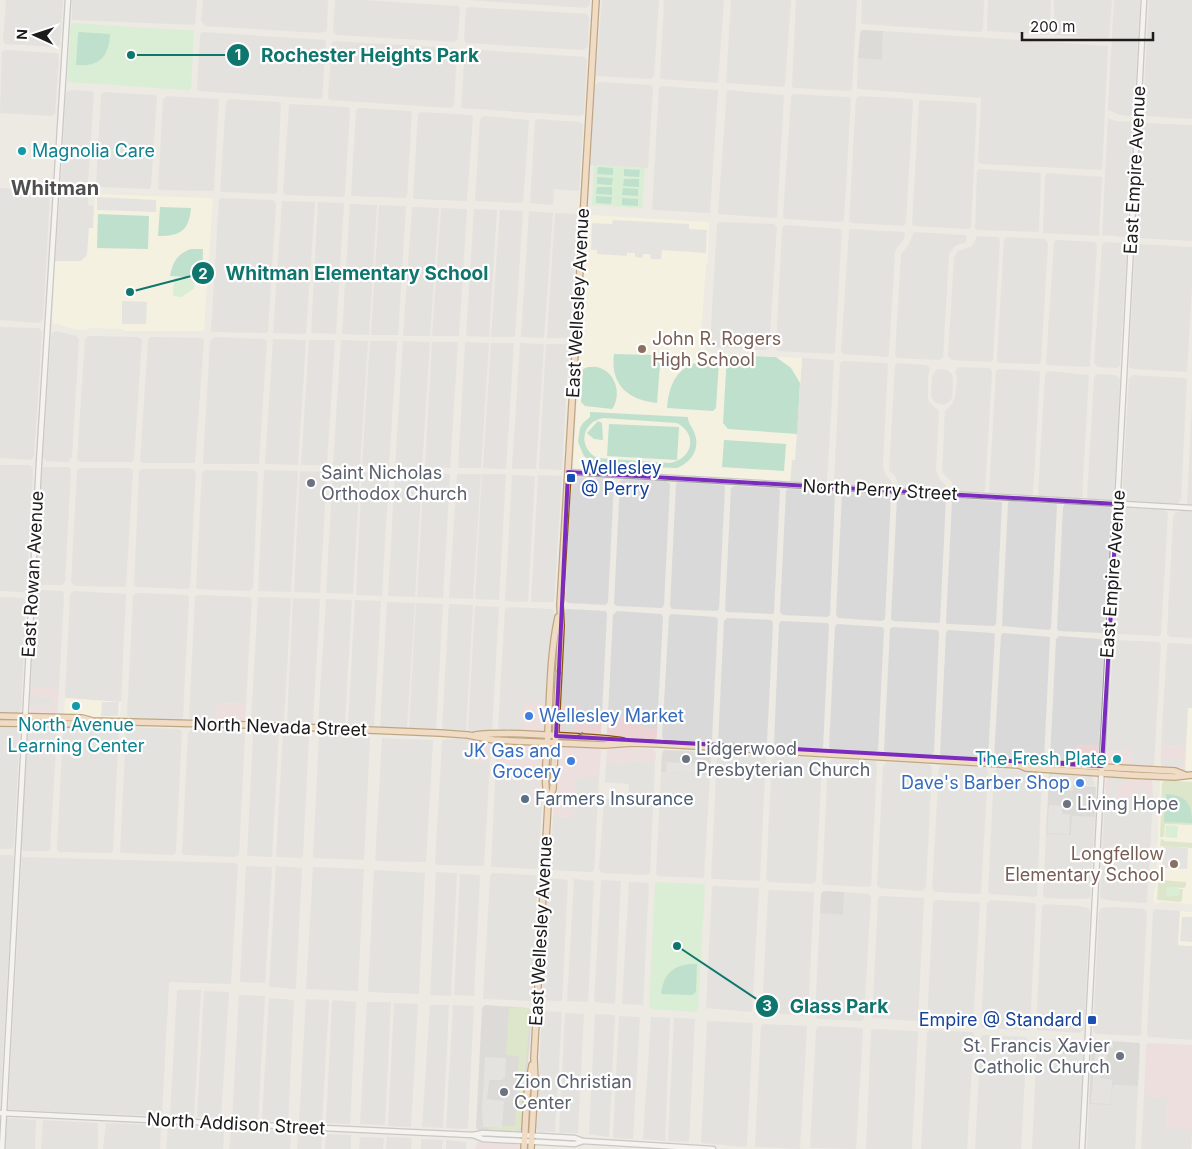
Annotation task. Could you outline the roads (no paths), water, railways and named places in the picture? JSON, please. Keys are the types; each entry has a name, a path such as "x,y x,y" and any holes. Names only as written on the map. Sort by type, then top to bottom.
{"main road":[{"name":"East Wellesley Avenue","path":"531,1149 548,804 545,788 553,653 560,605 596,0"},
{"name":"East Wellesley Avenue","path":"548,804 553,789 561,626 560,605"},
{"name":"North Nevada Street","path":"0,716 468,735 495,733 548,739 555,743 604,745 632,743"},
{"name":"North Nevada Street","path":"0,722 82,724 93,721"},
{"name":"North Nevada Street","path":"548,739 556,736 604,738 632,743 1019,765 1027,763 1102,766 1175,771 1189,775"},
{"name":"North Nevada Street","path":"1019,765 1026,768 1101,773 1189,775"},
{"name":"East Wellesley Avenue","path":"524,1149 528,1080 534,1058"}],"street":[{"name":"East Rowan Avenue","path":"2,1149 2,1113 39,462 68,0"},
{"name":"East Empire Avenue","path":"1082,1149 1144,0"},
{"name":"North Perry Street","path":"568,472 1192,508"},
{"name":"North Addison Street","path":"2,1113 473,1135 483,1133 575,1144 583,1141 713,1149"}],"place":[{"name":"Rochester Heights Park","path":"131,55"},
{"name":"Magnolia Care","path":"22,151"},
{"name":"Whitman Elementary School","path":"130,292"},
{"name":"John R. Rogers High School","path":"642,349"},
{"name":"Wellesley @ Perry","path":"571,478"},
{"name":"Saint Nicholas Orthodox Church","path":"311,483"},
{"name":"North Avenue Learning Center","path":"76,706"},
{"name":"Wellesley Market","path":"529,716"},
{"name":"Lidgerwood Presbyterian Church","path":"686,759"},
{"name":"The Fresh Plate","path":"1117,759"},
{"name":"JK Gas and Grocery","path":"571,761"},
{"name":"Dave's Barber Shop","path":"1080,783"},
{"name":"Farmers Insurance","path":"525,799"},
{"name":"Living Hope","path":"1067,804"},
{"name":"Longfellow Elementary School","path":"1174,864"},
{"name":"Glass Park","path":"677,946"},
{"name":"Empire @ Standard","path":"1092,1020"},
{"name":"St. Francis Xavier Catholic Church","path":"1120,1056"},
{"name":"Zion Christian Center","path":"504,1092"}],"district":[{"name":"Whitman","path":"55,188"}]}
